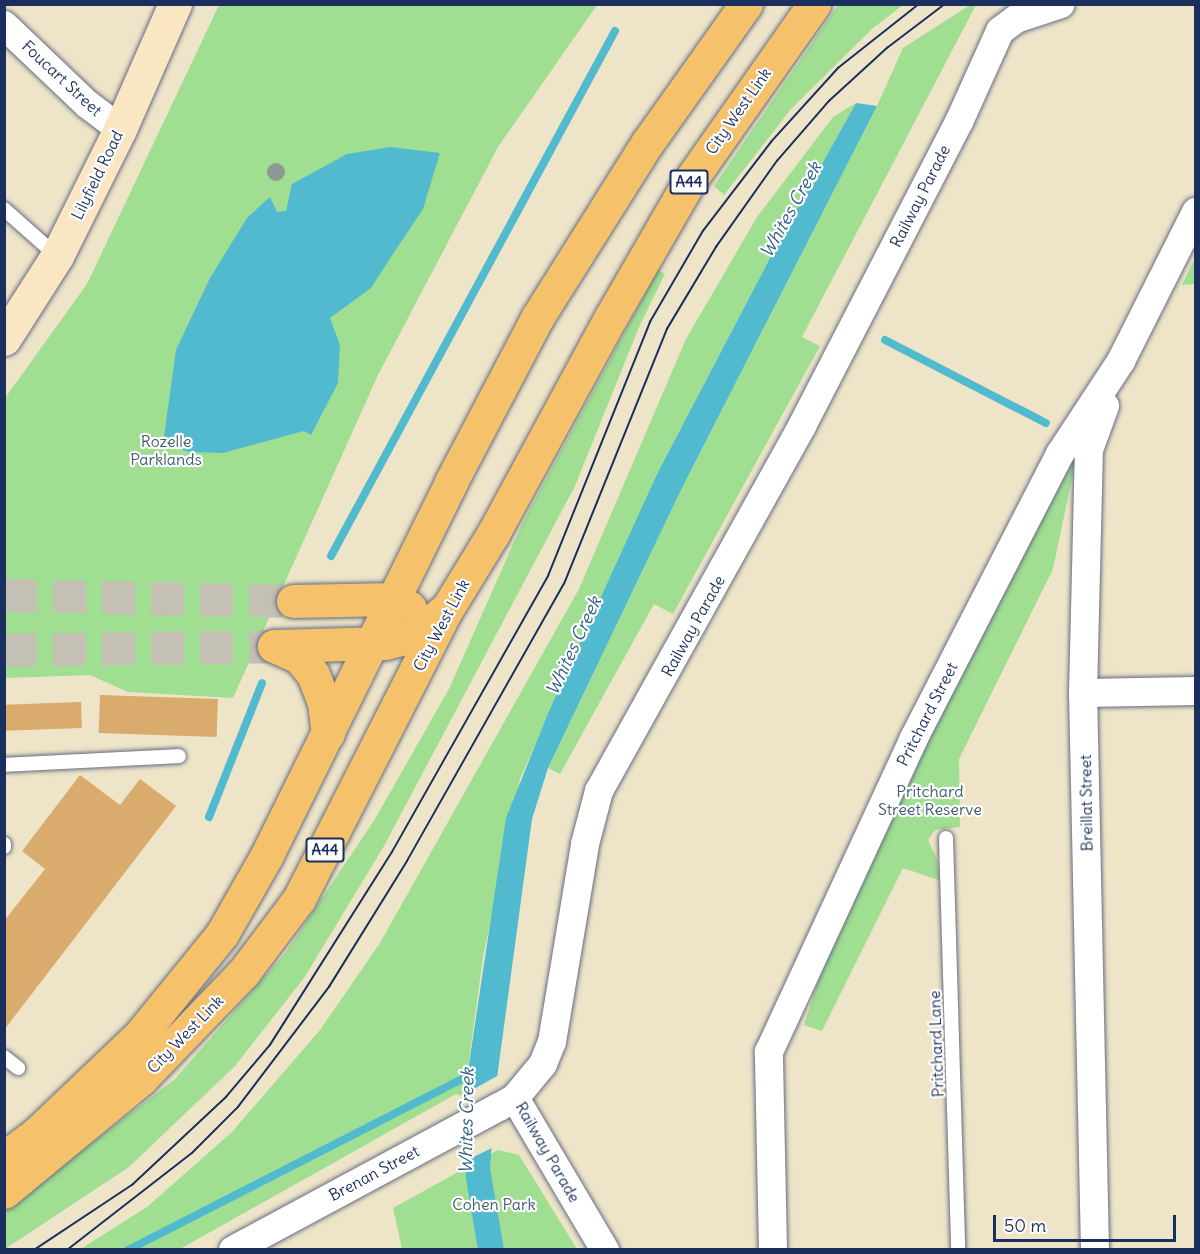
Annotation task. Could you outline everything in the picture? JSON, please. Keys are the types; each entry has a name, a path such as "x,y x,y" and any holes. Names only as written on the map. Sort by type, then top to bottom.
{"highway":[{"name":"City West Link","path":"4,1158 45,1126 140,1035 222,934 328,734 394,598 537,318 586,236 746,4"},
{"name":"City West Link","path":"4,1192 141,1079 243,972 299,899 420,645 447,609 689,182 814,4"},
{"path":"293,602 394,598 410,608 420,645 274,646 299,657 313,674 324,702 328,734"}],"main road":[{"name":"Lilyfield Road","path":"4,339 57,256 120,129 175,4"}],"street":[{"name":"Railway Parade","path":"605,1250 507,1102 543,1064 552,1042 585,844 599,791 802,426 959,122 995,41 1016,19 1061,4"},
{"name":"Foucart Street","path":"4,25 87,104 120,129"},
{"name":"Pritchard Street","path":"772,1250 769,1052 908,750 1060,454 1121,361 1196,212"},
{"name":"Breillat Street","path":"1095,1250 1083,693 1089,450 1121,361"},
{"path":"1083,693 1196,691"},
{"name":"Brenan Street","path":"233,1250 507,1102"}],"lane":[{"path":"4,209 57,256"},
{"path":"4,765 179,756"},
{"name":"Pritchard Lane","path":"946,838 958,1250"},
{"path":"4,1057 18,1068"}],"green space":[{"name":"Rozelle Parklands","path":"219,5 597,5 498,147 378,375 233,698 128,692 90,675 5,678 5,398 87,284"},
{"path":"838,5 903,5 873,28 791,109 724,195 714,186"},
{"path":"970,5 976,5 802,337 820,346 673,614 654,604 560,774 548,768 682,488 877,106 903,48"},
{"path":"856,103 781,237 657,474 520,779 483,957 464,1097 456,1094 180,1249 79,1250 147,1207 232,1132 320,1030 380,943 579,589 686,339 757,217 833,117"},
{"path":"1195,258 1195,284 1182,285"},
{"path":"658,270 665,274 639,327 575,486 384,846 304,978 235,1066 129,1167 5,1249 4,1210 175,1079 286,952 375,819 449,689 522,524"},
{"name":"Pritchard Street Reserve","path":"1080,440 1053,569 959,759 960,827 935,830 928,840 937,859 939,880 903,868 822,1031 804,1025 820,975 868,862"},
{"name":"Cohen Park","path":"498,1150 519,1155 577,1249 402,1249 393,1208"}],"water":[{"name":"Whites Creek","path":"856,103 877,106 682,488 548,768 532,819 497,1078 490,1168 504,1249 478,1250 466,1179 464,1097 506,818 549,711 657,474 781,237"},
{"path":"391,147 440,153 423,209 371,288 330,318 340,345 338,383 311,435 304,431 223,453 189,452 163,444 176,350 210,278 247,218 270,197 277,212 286,211 292,184 347,154"}],"pier":[{"path":"501,1074 494,1147 463,1162 461,1096"}],"building":[{"path":"100,695 218,699 217,737 99,733"},
{"path":"81,702 82,728 5,731 4,705"},
{"path":"80,775 120,805 140,779 176,806 4,1030 4,921 45,869 22,851"}],"waterway":[{"path":"331,556 615,31"},
{"path":"885,340 1046,423"},
{"path":"209,817 262,683"},
{"path":"128,1250 474,1073"}],"tunnel":[{"path":"4,595 293,601"},
{"path":"4,650 274,646"}],"tram line":[{"path":"34,1250 132,1185 226,1097 270,1045 392,852 548,576 650,322 703,231 771,142 838,68 919,4"},
{"path":"67,1250 192,1153 238,1107 329,987 407,861 564,584 667,329 716,247 777,161 829,101 887,48 945,4"}]}
